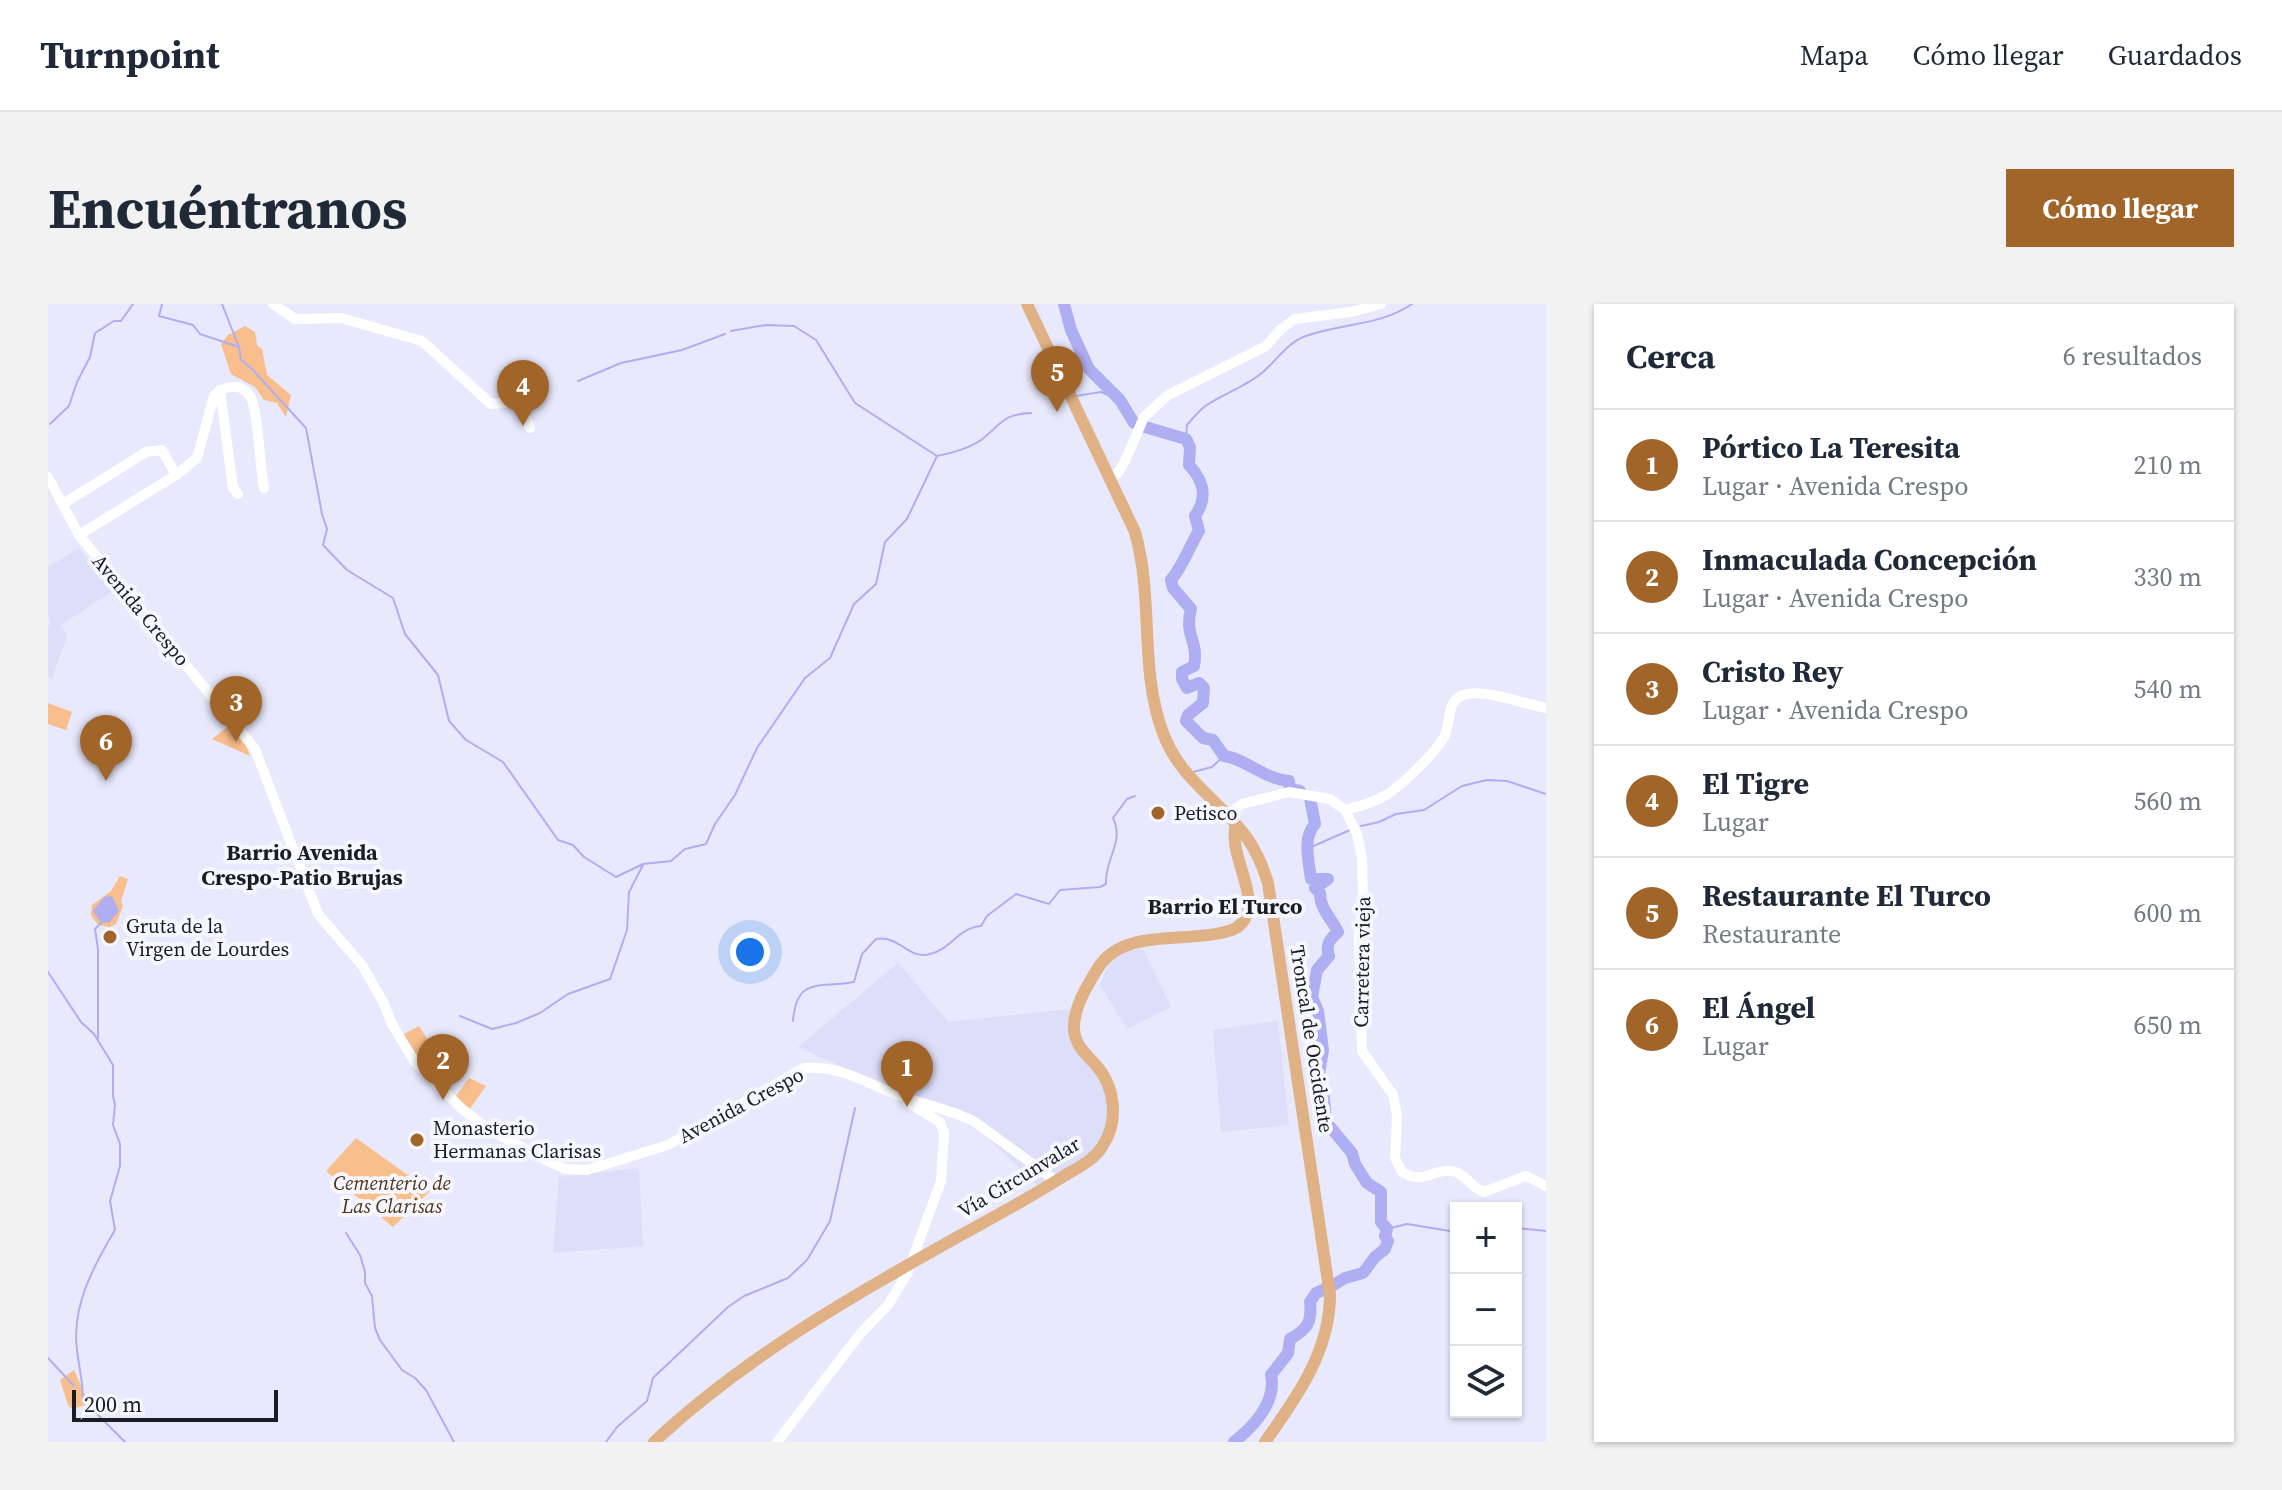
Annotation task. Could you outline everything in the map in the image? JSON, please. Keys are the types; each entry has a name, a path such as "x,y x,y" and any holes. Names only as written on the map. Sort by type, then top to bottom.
{"main road":[{"name":"Troncal de Occidente","path":"1027,304 1135,532 1144,569 1152,690 1163,736 1189,778 1227,815 1256,851 1268,883 1330,1295 1329,1325 1321,1352 1265,1442"},
{"name":"Vía Circunvalar","path":"654,1442 762,1357 910,1264 1056,1181 1100,1151 1111,1131 1113,1101 1097,1066 1079,1046 1074,1030 1080,1002 1093,975 1111,950 1131,944 1205,937 1239,927 1246,918 1248,892 1233,836 1236,825"}],"street":[{"path":"273,304 295,319 341,318 422,341 491,404 514,402 523,410 530,428"},
{"path":"1111,477 1118,473 1125,461 1144,417 1168,395 1266,346 1295,319 1351,312 1381,304"},
{"path":"79,535 176,475 197,458 210,407 220,390 231,386 241,387 251,395 264,488"},
{"path":"220,390 233,488 238,494"},
{"path":"63,504 154,449 162,450 176,475"},
{"name":"Avenida Crespo","path":"50,483 79,535 255,749 318,914 362,965 418,1066 462,1109 488,1129 565,1169 587,1170 668,1145 804,1068 839,1070 899,1096 933,1104 975,1122 1056,1181"},
{"path":"1227,815 1242,804 1289,792 1330,799 1345,810 1385,796 1446,735 1450,710 1455,700 1463,695 1487,695 1546,708"},
{"name":"Carretera vieja","path":"1345,810 1357,834 1362,858 1363,897 1359,935 1362,1051 1393,1095 1397,1115 1397,1164 1402,1172 1419,1178 1455,1171 1484,1192 1526,1176 1546,1186"},
{"path":"777,1442 860,1334 888,1305 907,1274 941,1181 944,1133 940,1122 899,1096"}],"shaded area":[{"path":"79,548 114,590 61,625 67,636 52,679 48,677 48,567"},
{"path":"1143,949 1171,1007 1127,1029 1100,985 1113,952"},
{"path":"898,963 949,1022 1079,1008 1071,1027 1115,1100 1097,1151 1045,1192 975,1126 798,1047"},
{"path":"1278,1021 1289,1125 1221,1132 1213,1030"},
{"path":"639,1168 643,1246 553,1253 559,1177"}],"green space":[{"path":"245,326 255,332 267,375 291,395 286,417 277,403 264,400 255,387 231,374 221,344 228,335"},
{"path":"48,703 72,712 66,730 48,724"},
{"path":"230,725 245,742 250,756 212,739"},
{"path":"120,876 128,879 116,924 110,927 98,925 91,915 92,905 111,891"},
{"path":"419,1026 442,1062 433,1076 402,1035"},
{"path":"469,1078 486,1086 469,1110 456,1096"},
{"name":"Cementerio de Las Clarisas","path":"356,1138 430,1191 393,1227 326,1171"},
{"path":"74,1370 89,1404 72,1409 60,1380"}],"water":[{"path":"112,896 119,911 110,922 101,923 93,911 104,897"}],"waterway":[{"path":"50,424 69,406 90,357 95,333 114,321 121,321 133,304"},
{"path":"162,304 159,316 193,325 200,334 239,347 241,360 306,428 327,529 323,545 347,570 393,598 405,634 438,675 449,721 466,740 503,762 558,840 573,845 584,857 616,877 643,864 671,861 685,849 706,844 715,824 735,795 757,748 805,678 830,658 854,604 876,584 885,542 907,519 937,456 976,443 1008,418 1031,413"},
{"path":"222,304 239,347"},
{"path":"1064,304 1071,330 1089,369 1120,400 1134,423"},
{"path":"1186,439 1187,425 1202,409 1256,377 1300,339 1387,316 1412,304"},
{"path":"731,331 766,325 794,326 816,340 855,403 937,456"},
{"path":"578,381 621,363 682,350 725,334"},
{"path":"1076,396 1101,392 1120,400"},
{"path":"1145,427 1186,439 1190,447 1189,465 1201,483 1203,496 1195,516 1199,531 1171,580 1173,588 1191,609 1189,626 1195,650 1194,666 1182,672 1182,679 1187,688 1199,683 1204,688 1203,703 1188,715 1186,721 1203,738 1213,740 1224,756 1239,760 1271,777 1289,781 1290,789 1300,791"},
{"path":"1193,772 1212,767 1224,756"},
{"path":"1361,826 1396,814 1424,810 1462,786 1487,780 1507,781 1546,794"},
{"path":"793,1021 795,1006 805,990 854,982 862,954 876,939 891,940 916,954 930,954 944,948 966,931 981,926 987,916 1016,894 1049,904 1060,890 1106,884 1117,835 1113,818 1127,799 1135,796"},
{"path":"1310,798 1315,824 1307,843 1311,879 1328,879 1315,888 1338,932 1329,942 1329,956 1317,970 1312,997 1318,1011 1323,1050 1318,1079 1324,1098 1326,1122 1352,1153 1367,1183 1381,1192 1381,1222 1387,1229 1385,1236 1388,1241 1385,1249 1363,1273 1332,1286"},
{"path":"1309,848 1350,830"},
{"path":"460,1016 492,1029 540,1013 568,994 610,979 627,930 629,892 643,865"},
{"path":"98,1038 98,949 95,929 101,923"},
{"path":"48,972 113,1065 113,1125 120,1144 120,1166 110,1201 115,1230 86,1287 76,1334 83,1400 125,1442"},
{"path":"606,1442 617,1427 647,1401 653,1378 728,1307 744,1296 788,1278 807,1260 830,1221 855,1108"},
{"path":"1387,1229 1407,1224 1450,1231"},
{"path":"1522,1229 1546,1231"},
{"path":"346,1233 360,1255 380,1340 402,1370 426,1390 454,1442"},
{"path":"1234,1442 1262,1413 1270,1395 1271,1375 1288,1353 1290,1339 1308,1324 1310,1302 1316,1293 1323,1290"},
{"path":"48,1358 74,1386"}],"place":[{"name":"Restaurante El Turco","path":"1057,412"},
{"name":"El Tigre","path":"523,426"},
{"name":"Cristo Rey","path":"236,742"},
{"name":"El Ángel","path":"106,781"},
{"name":"Petisco","path":"1158,813"},
{"name":"Gruta de la Virgen de Lourdes","path":"110,937"},
{"name":"Inmaculada Concepción","path":"443,1100"},
{"name":"Pórtico La Teresita","path":"907,1107"},
{"name":"Monasterio Hermanas Clarisas","path":"417,1140"}],"district":[{"name":"Barrio Avenida Crespo-Patio Brujas","path":"302,864"},
{"name":"Barrio El Turco","path":"1225,906"}]}
